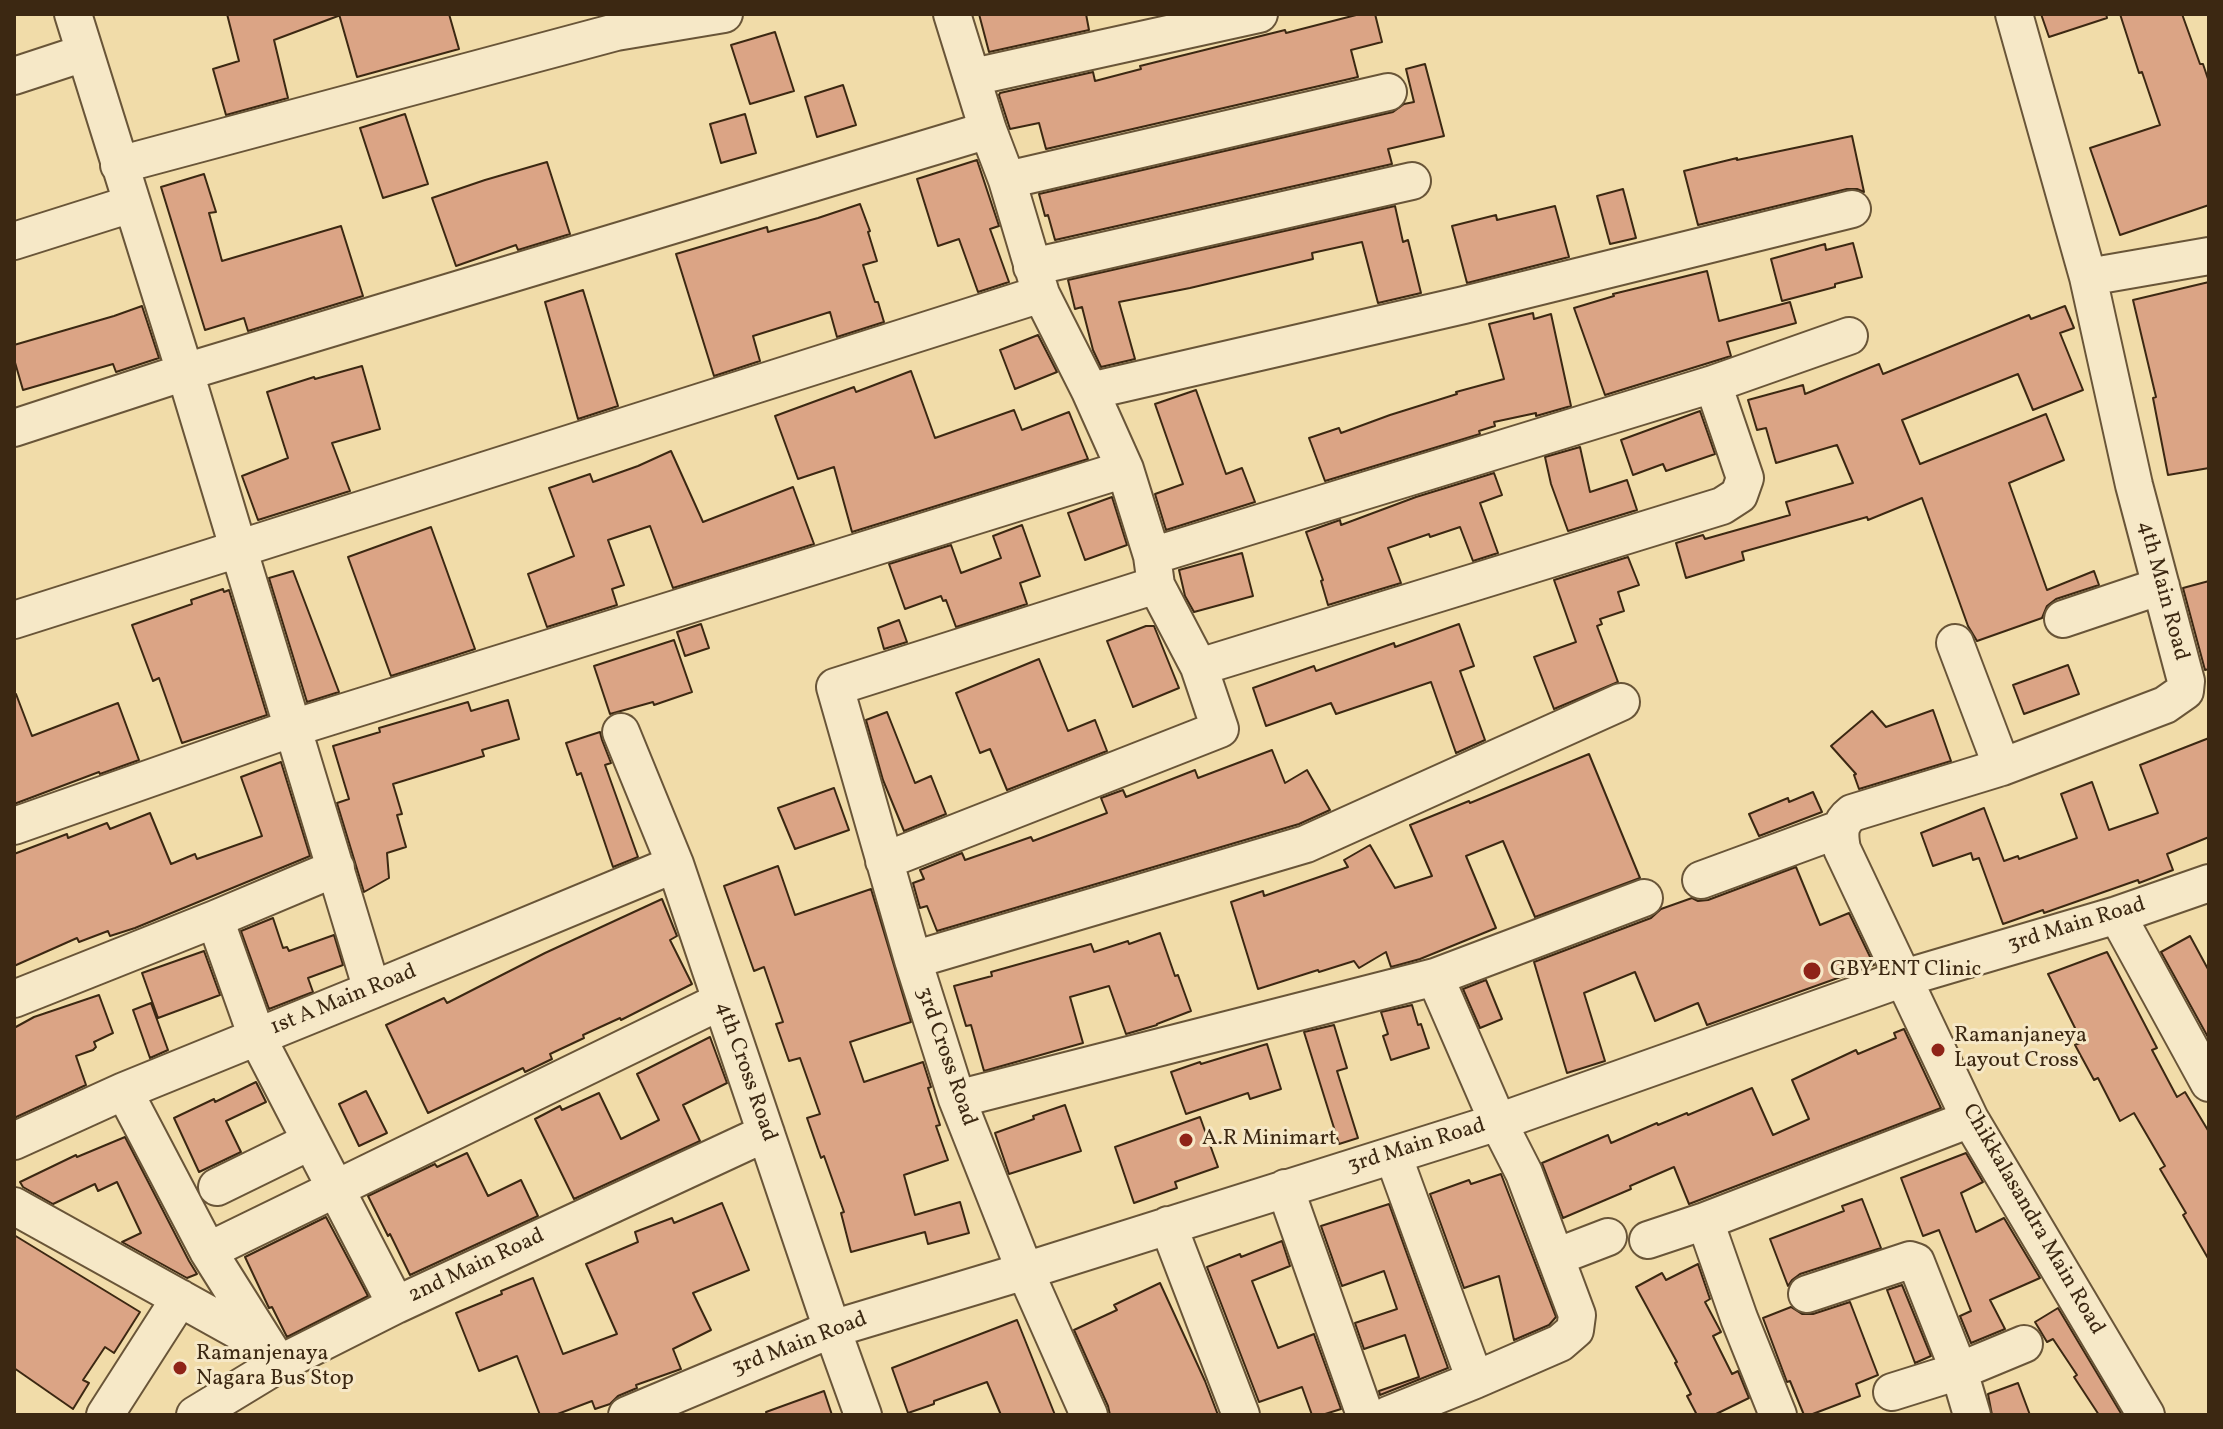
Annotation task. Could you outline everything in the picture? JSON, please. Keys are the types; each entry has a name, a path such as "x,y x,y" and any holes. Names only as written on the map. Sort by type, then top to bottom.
{"street":[{"path":"73,14 372,990"},
{"path":"119,165 614,23 724,14"},
{"path":"884,861 1220,729 1199,667 1154,570 1125,469 1036,280 1007,180 952,14"},
{"name":"4th Main Road","path":"2014,14 2088,277 2134,485 2186,681 2185,691 2192,696"},
{"path":"973,77 1246,15"},
{"path":"14,76 84,53"},
{"path":"1007,180 1388,92"},
{"path":"14,428 185,372 988,130"},
{"path":"14,620 239,550 1036,280 1412,181"},
{"path":"14,241 131,204"},
{"path":"1090,391 1464,305 1852,209"},
{"path":"2088,277 2209,256"},
{"path":"1154,570 1849,336"},
{"path":"1199,667 1722,506 1739,495 1745,478 1713,384"},
{"path":"14,826 293,728 1125,469"},
{"name":"3rd Cross Road","path":"1089,1415 1025,1271 957,1099 913,960 835,687 1154,570"},
{"path":"2063,619 2161,586"},
{"path":"1955,643 2002,767"},
{"name":"4th Main Road","path":"1701,880 1840,829 1852,813 2002,767 2192,696"},
{"path":"913,960 1306,844 1621,702"},
{"name":"4th Cross Road","path":"621,732 675,864 863,1415"},
{"path":"1840,829 1842,849 1904,978"},
{"name":"1st A Main Road","path":"14,1141 124,1091 675,864"},
{"path":"14,999 336,868"},
{"name":"3rd Main Road","path":"627,1415 832,1329 1498,1122 1904,978 2117,915 2209,883"},
{"path":"957,1099 1435,977 1644,898"},
{"path":"2117,915 2209,1083"},
{"path":"215,919 257,1037 396,1305"},
{"path":"1388,1415 1560,1343 1575,1330 1577,1315 1524,1173 1498,1122 1435,977"},
{"name":"Chikkalasandra Main Road","path":"1904,978 1970,1119 2146,1415"},
{"path":"208,1251 721,1001"},
{"path":"124,1091 208,1251 273,1356"},
{"path":"1648,1240 1970,1119"},
{"name":"2nd Main Road","path":"195,1415 273,1356 396,1305 766,1133"},
{"path":"217,1187 311,1141"},
{"path":"1393,1155 1475,1380"},
{"path":"1285,1188 1365,1415"},
{"path":"14,1206 180,1298 273,1356"},
{"path":"1705,1221 1778,1415"},
{"path":"1168,1225 1241,1415"},
{"path":"1556,1257 1608,1237"},
{"path":"1807,1294 1913,1260 1918,1265 1959,1371 1972,1415"},
{"path":"105,1415 180,1298"},
{"path":"1892,1392 1959,1371 2024,1344"}],"building":[{"path":"227,14 338,16 274,40 288,98 226,115 213,69 239,61"},
{"path":"339,14 449,14 459,49 357,77"},
{"path":"979,14 1086,14 1089,30 989,52"},
{"path":"1360,14 1375,14 1382,42 1351,50 1358,77 1046,149 1039,123 1010,129 999,95 1093,72 1095,81 1141,69 1140,66"},
{"path":"2041,14 2106,14 2107,18 2049,37"},
{"path":"2120,14 2182,14 2209,82 2209,205 2120,235 2090,148 2160,125"},
{"path":"775,32 794,91 750,104 731,45"},
{"path":"1425,64 1444,136 1388,149 1392,164 1055,240 1039,194 1393,112 1404,104 1414,102 1406,69"},
{"path":"843,85 856,125 817,137 805,97"},
{"path":"405,114 428,184 383,198 360,128"},
{"path":"745,114 756,153 721,163 710,124"},
{"path":"1852,136 1864,192 1847,189 1698,225 1684,171"},
{"path":"977,160 999,226 990,229 1009,282 978,292 959,239 938,246 917,179"},
{"path":"547,162 570,234 518,250 516,245 456,266 432,198"},
{"path":"204,174 216,212 209,213 222,261 341,226 363,296 248,331 244,318 205,330 161,187"},
{"path":"1623,189 1636,238 1610,244 1597,196"},
{"path":"860,204 877,261 863,265 884,322 837,337 830,312 753,336 760,361 714,376 676,254 767,227 768,232"},
{"path":"1395,206 1403,242 1408,240 1421,293 1378,303 1362,242 1312,253 1313,259 1119,302 1135,359 1101,367 1093,350 1082,307 1075,309 1068,280"},
{"path":"1555,206 1569,257 1467,283 1452,226 1496,215 1497,220"},
{"path":"1853,243 1862,277 1782,301 1771,259 1825,244 1826,250"},
{"path":"1707,271 1719,321 1790,302 1796,323 1727,342 1731,356 1605,395 1574,308 1613,294"},
{"path":"2209,282 2209,468 2168,475 2153,398 2156,397 2133,300"},
{"path":"583,290 618,406 578,419 545,302"},
{"path":"142,306 159,358 116,372 113,364 23,390 14,359 14,345"},
{"path":"2065,306 2074,328 2060,333 2083,390 2033,410 2018,374 1902,420 1920,464 2046,414 2064,460 2009,483 2047,590 2094,571 2099,585 2056,599 2047,606 2042,618 1977,641 1968,626 1922,498 1868,520 1867,517 1742,552 1744,560 1686,578 1676,543 1703,535 1705,539 1790,515 1786,502 1853,483 1837,445 1776,463 1766,428 1757,430 1748,400 1803,385 1805,394 1879,364 1883,374 2029,315 2031,319"},
{"path":"1533,313 1534,319 1551,314 1571,406 1536,416 1536,413 1494,422 1495,426 1479,431 1480,434 1325,481 1309,438 1339,428 1341,433 1456,392 1504,379 1489,324"},
{"path":"1038,335 1057,372 1015,389 1000,350"},
{"path":"362,366 380,429 332,443 350,491 258,520 242,476 288,458 267,392"},
{"path":"911,371 935,438 1014,410 1022,430 1069,412 1088,459 852,532 834,467 798,479 775,416 854,387 856,392"},
{"path":"1196,390 1226,474 1242,468 1255,502 1166,530 1155,494 1183,484 1155,404"},
{"path":"1700,411 1715,454 1666,471 1663,464 1633,475 1621,440"},
{"path":"1580,447 1590,492 1627,480 1637,510 1568,531 1545,457"},
{"path":"671,451 703,522 793,487 814,544 673,588 650,526 608,540 624,585 612,589 617,605 547,627 528,574 574,556 549,488 590,474 593,482"},
{"path":"1494,473 1502,495 1480,503 1498,553 1473,561 1460,527 1430,537 1429,534 1388,548 1401,583 1328,605 1323,580 1306,532 1340,520 1341,525"},
{"path":"1112,497 1127,545 1085,560 1068,513"},
{"path":"1022,525 1040,576 1020,583 1027,604 956,627 946,600 943,601 941,596 905,609 889,564 951,545 961,573 1001,558 993,536"},
{"path":"431,527 475,649 391,676 348,557"},
{"path":"1242,553 1253,596 1194,612 1185,596 1179,570"},
{"path":"1628,557 1639,585 1618,592 1624,611 1600,619 1602,624 1597,626 1618,682 1554,709 1534,657 1576,642 1554,580"},
{"path":"293,571 339,692 307,702 269,578"},
{"path":"2209,581 2209,669 2205,670 2183,588"},
{"path":"223,589 224,592 229,590 267,715 182,743 159,678 153,681 132,625 192,604 191,600"},
{"path":"899,620 907,642 884,649 878,628"},
{"path":"701,624 709,648 685,656 677,632"},
{"path":"1459,624 1474,666 1460,671 1485,740 1456,753 1431,682 1336,714 1331,703 1266,726 1253,688 1314,666 1316,671 1394,643 1395,647"},
{"path":"1146,626 1154,626 1179,688 1133,707 1107,641"},
{"path":"674,640 692,692 654,705 653,702 610,714 594,666"},
{"path":"1039,659 1068,731 1095,720 1107,751 1007,790 990,749 980,753 956,693"},
{"path":"2068,665 2079,694 2024,714 2013,685"},
{"path":"16,694 32,736 118,703 139,760 14,804"},
{"path":"508,700 519,739 482,750 484,756 393,784 402,814 397,815 406,847 387,853 389,878 364,892 337,803 349,799 333,746 380,732 379,728 468,702 471,711"},
{"path":"1933,710 1951,761 1859,789 1856,774 1831,746 1872,711 1886,727"},
{"path":"887,712 915,783 931,776 946,814 904,831 883,780 866,720"},
{"path":"600,732 611,763 605,765 638,857 613,867 581,773 577,775 566,743"},
{"path":"2209,738 2209,837 2167,854 2173,870 2003,924 1979,858 1973,860 1971,853 1933,866 1921,833 1984,808 2004,861 2018,856 2019,859 2077,838 2061,794 2092,782 2109,830 2158,813 2140,765"},
{"path":"1272,750 1285,783 1307,770 1330,810 1299,824 937,931 927,906 920,908 913,883 924,879 920,870 962,853 965,860 1031,837 1033,841 1107,813 1101,798 1123,790 1126,797 1195,770 1198,778"},
{"path":"1589,754 1640,878 1535,917 1503,841 1466,856 1496,928 1420,959 1391,967 1386,952 1359,968 1354,961 1258,989 1231,902 1263,891 1264,896 1348,867 1344,860 1370,845 1395,888 1432,876 1410,825"},
{"path":"281,762 310,856 135,928 110,936 108,931 79,942 77,938 14,966 14,854 67,834 68,838 107,823 110,829 150,813 171,864 195,854 197,859 262,836 241,777"},
{"path":"834,788 849,830 795,849 778,808"},
{"path":"1813,792 1822,812 1759,836 1749,814 1788,798 1789,802"},
{"path":"778,866 795,915 871,889 911,1022 850,1042 864,1082 923,1062 940,1125 936,1126 948,1160 904,1175 915,1215 960,1202 969,1233 928,1244 925,1232 851,1252 841,1213 844,1212 807,1118 820,1114 800,1058 789,1061 776,1024 783,1022 764,967 754,971 724,886"},
{"path":"1796,867 1820,925 1849,913 1874,965 1707,1025 1698,1003 1655,1021 1635,972 1584,993 1605,1061 1567,1073 1534,962 1651,918 1661,909 1692,898 1708,900"},
{"path":"662,899 677,936 670,940 692,984 621,1020 583,1035 584,1038 550,1054 552,1059 525,1072 523,1068 428,1113 386,1025 444,998 447,1003"},
{"path":"273,918 283,948 287,947 289,951 334,935 343,965 308,978 313,992 269,1009 241,931"},
{"path":"1160,933 1191,1011 1126,1034 1109,986 1070,997 1083,1043 984,1071 971,1025 966,1026 954,986 992,976 991,972 1091,944 1094,952"},
{"path":"2190,936 2209,971 2209,1039 2161,952"},
{"path":"204,951 220,995 158,1018 142,973"},
{"path":"2107,952 2157,1048 2152,1050 2177,1097 2185,1092 2209,1132 2209,1260 2160,1169 2165,1166 2134,1113 2120,1121 2098,1078 2094,1080 2075,1045 2082,1042 2048,974"},
{"path":"1486,980 1502,1019 1480,1028 1463,989"},
{"path":"99,995 113,1033 94,1042 96,1047 93,1050 76,1056 86,1085 14,1118 14,1028 34,1017"},
{"path":"151,1003 168,1050 150,1058 133,1010"},
{"path":"1412,1005 1429,1048 1391,1060 1383,1036 1388,1034 1381,1012"},
{"path":"1334,1025 1347,1068 1337,1071 1358,1138 1339,1144 1304,1032"},
{"path":"1904,1029 1941,1108 1689,1204 1674,1167 1563,1218 1542,1163 1608,1135 1611,1143 1752,1088 1773,1135 1809,1119 1792,1080 1856,1050 1858,1054 1896,1038 1894,1033"},
{"path":"710,1037 727,1083 683,1105 700,1141 574,1199 535,1119 560,1106 562,1110 599,1093 621,1139 659,1120 637,1074"},
{"path":"1267,1044 1281,1089 1250,1099 1248,1093 1186,1114 1171,1072"},
{"path":"256,1082 266,1102 226,1121 241,1152 199,1172 174,1118"},
{"path":"366,1091 387,1133 359,1146 339,1104"},
{"path":"1065,1105 1081,1151 1009,1174 995,1133"},
{"path":"1200,1117 1218,1167 1175,1182 1177,1188 1134,1203 1115,1147"},
{"path":"125,1137 197,1274 187,1278 122,1242 141,1233 117,1182 98,1191 95,1184 53,1204 23,1187 20,1182 76,1155"},
{"path":"467,1153 488,1196 521,1180 538,1216 410,1275 368,1196 435,1164 437,1167"},
{"path":"1966,1153 1983,1182 1961,1193 1976,1232 2004,1218 2040,1278 1990,1300 2005,1329 1971,1343 1960,1316 1971,1311 1939,1230 1923,1236 1901,1178"},
{"path":"1501,1174 1556,1317 1549,1325 1514,1340 1499,1276 1464,1288 1430,1194 1469,1180 1471,1184"},
{"path":"1862,1199 1881,1248 1800,1274 1788,1286 1770,1239 1844,1211 1842,1206"},
{"path":"722,1203 749,1270 693,1293 711,1330 673,1349 681,1369 636,1385 637,1388 618,1396 610,1404 595,1409 592,1401 555,1415 540,1415 517,1356 479,1371 456,1313 533,1278 563,1354 617,1334 586,1264 638,1242 635,1232 672,1218 674,1223"},
{"path":"1389,1204 1448,1368 1380,1395 1379,1391 1419,1377 1405,1335 1364,1349 1355,1323 1397,1309 1384,1271 1342,1286 1321,1226"},
{"path":"326,1217 368,1296 287,1337 272,1307 269,1308 245,1257"},
{"path":"14,1235 140,1312 114,1353 105,1347 83,1380 89,1383 73,1409 14,1368"},
{"path":"1282,1241 1290,1266 1252,1281 1278,1348 1314,1334 1341,1409 1322,1415 1312,1415 1302,1387 1259,1402 1207,1267"},
{"path":"1698,1264 1710,1299 1705,1302 1721,1332 1713,1336 1732,1374 1738,1371 1749,1398 1714,1415 1697,1415 1687,1396 1691,1394 1677,1362 1636,1287 1662,1273 1666,1280"},
{"path":"1160,1283 1218,1415 1110,1415 1074,1330 1117,1310 1114,1305"},
{"path":"1902,1285 1931,1356 1915,1363 1887,1290"},
{"path":"1850,1302 1878,1375 1856,1384 1860,1396 1804,1415 1790,1381 1787,1382 1763,1318 1791,1307 1802,1314 1813,1314"},
{"path":"2058,1308 2122,1415 2099,1415 2053,1339 2047,1342 2035,1322"},
{"path":"1017,1320 1055,1415 1001,1415 987,1382 908,1413 892,1368"},
{"path":"2018,1383 2030,1415 1992,1415 1988,1394"},
{"path":"824,1391 832,1415 767,1415 766,1412"}],"place":[{"name":"GBY ENT Clinic","path":"1812,971"},
{"name":"Ramanjaneya Layout Cross","path":"1938,1050"},
{"name":"A.R Minimart","path":"1186,1140"},
{"name":"Ramanjenaya Nagara Bus Stop","path":"180,1368"}]}
